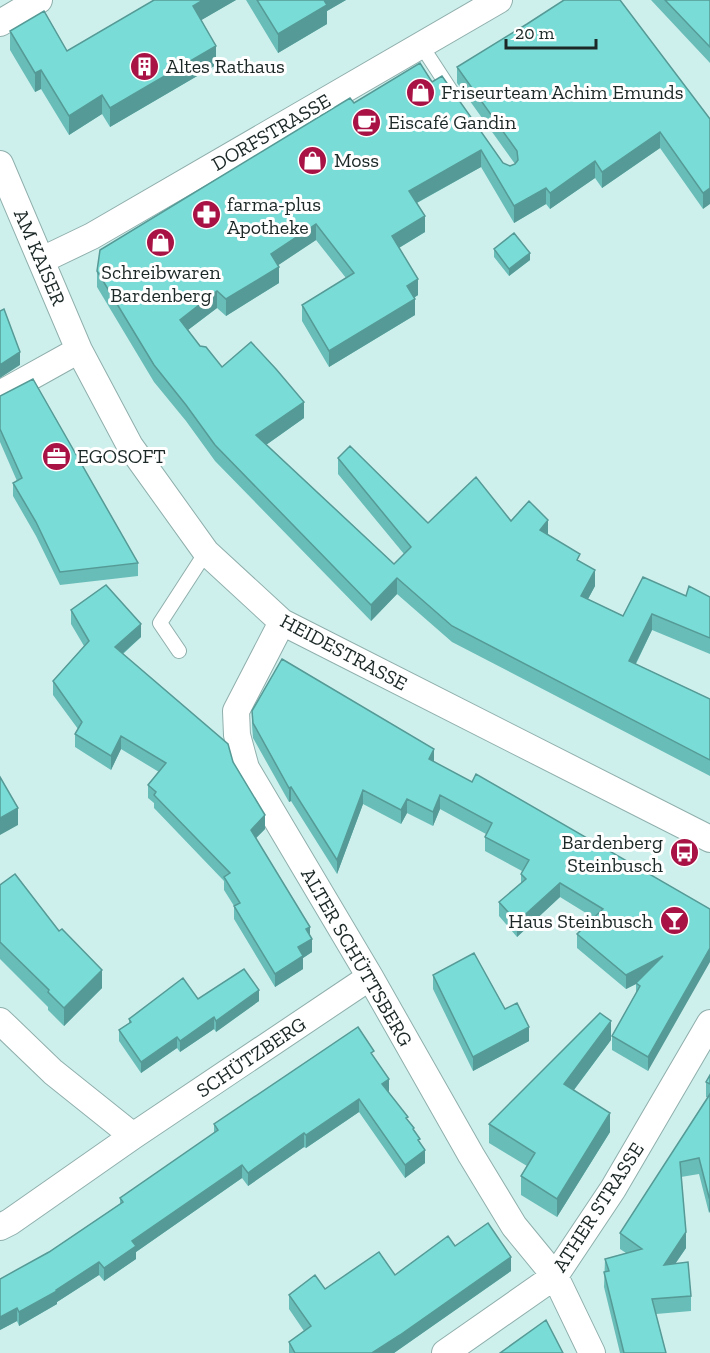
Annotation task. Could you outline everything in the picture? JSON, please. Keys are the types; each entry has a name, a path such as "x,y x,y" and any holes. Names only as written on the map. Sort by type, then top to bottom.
{"street":[{"path":"0,23 39,0"},
{"name":"DORFSTRASSE","path":"42,260 92,236 499,0"},
{"name":"AM KAISER","path":"0,164 79,350"},
{"path":"0,394 79,350"},
{"name":"HEIDESTRASSE","path":"79,350 130,446 206,552 282,622 710,839"},
{"name":"ALTER SCHÜTTSBERG","path":"282,622 236,711 237,735 246,768 514,1226 555,1276 592,1353"},
{"name":"SCHÜTZBERG","path":"0,1227 370,977"},
{"path":"0,1020 53,1072 133,1136"},
{"name":"ATHER STRASSE","path":"445,1353 555,1276 613,1189 710,1023"}],"lane":[{"path":"421,45 458,101"},
{"path":"179,651 160,622 206,552"}],"building":[{"path":"154,0 203,0 193,6 216,46 110,108 102,95 69,116 41,70 35,73 10,31 44,11 67,51"},
{"path":"257,0 324,0 327,5 278,34"},
{"path":"564,0 620,0 710,119 710,188 703,193 660,132 602,172 595,161 550,193 546,188 514,206 481,150 409,191 425,216 392,236 418,279 407,286 415,299 329,351 302,305 354,273 316,224 271,254 279,267 226,299 217,291 180,320 200,346 206,347 222,367 251,342 276,369 304,402 256,435 394,564 411,547 338,458 350,446 428,523 476,477 511,521 529,501 548,520 540,530 580,554 577,560 595,570 581,596 623,616 643,577 686,596 689,586 710,597 710,638 652,614 629,661 710,699 710,760 452,626 397,578 371,605 215,445 154,365 97,271 100,250 350,98 354,103 420,63 432,82 442,76 503,163 510,166 515,164 518,160 517,151 457,67"},
{"path":"665,0 710,0 710,47"},
{"path":"514,233 530,253 509,269 494,249"},
{"path":"4,309 20,352 0,365 0,311"},
{"path":"33,379 138,563 60,572 36,522 13,483 22,478 0,429 0,396"},
{"path":"106,585 141,624 115,647 228,744 233,762 265,815 251,830 310,927 306,929 312,939 298,947 303,956 275,974 234,906 240,903 224,877 230,873 154,795 156,792 148,785 166,763 121,736 111,756 75,734 82,722 53,681 89,641 71,610"},
{"path":"282,659 434,749 429,759 472,782 476,774 710,909 710,948 648,1057 612,1036 640,986 636,983 663,956 626,975 577,934 603,909 560,883 517,922 499,902 526,879 521,874 529,860 485,837 492,823 440,795 433,812 407,799 401,810 363,790 337,860 291,787 289,788 253,723 252,711"},
{"path":"0,777 18,808 0,818"},
{"path":"15,874 59,931 62,929 102,970 64,1008 0,942 0,885"},
{"path":"474,953 505,1009 517,1003 529,1027 473,1057 433,975"},
{"path":"244,969 259,990 216,1021 214,1017 180,1041 177,1037 141,1062 119,1030 131,1022 129,1019 183,978 198,999"},
{"path":"600,1013 611,1021 564,1084 610,1113 557,1199 521,1176 535,1153 489,1124"},
{"path":"358,1027 374,1051 371,1053 389,1079 382,1084 408,1117 406,1118 425,1150 405,1165 359,1099 306,1135 304,1133 248,1173 242,1165 132,1241 136,1246 104,1268 99,1262 57,1291 19,1312 17,1308 0,1317 0,1279 49,1252 123,1202 120,1198 218,1130 214,1124"},
{"path":"710,1094 710,1195 709,1197 699,1158 680,1162 686,1232 664,1265 688,1262 691,1296 652,1299 666,1353 624,1353 604,1272 609,1271 605,1259 642,1249 620,1233"},
{"path":"488,1223 511,1257 400,1335 372,1353 295,1353 289,1342 311,1326 289,1295 315,1275 325,1289 379,1252 395,1275 448,1236 455,1246"},
{"path":"546,1320 563,1353 500,1353"}],"place":[{"name":"Altes Rathaus","path":"145,66"},
{"name":"Friseurteam Achim Emunds","path":"420,92"},
{"name":"Eiscafé Gandin","path":"367,122"},
{"name":"Moss","path":"313,160"},
{"name":"farma-plus Apotheke","path":"206,215"},
{"name":"Schreibwaren Bardenberg","path":"161,242"},
{"name":"EGOSOFT","path":"56,456"},
{"name":"Bardenberg Steinbusch","path":"684,853"},
{"name":"Haus Steinbusch","path":"674,921"}]}
